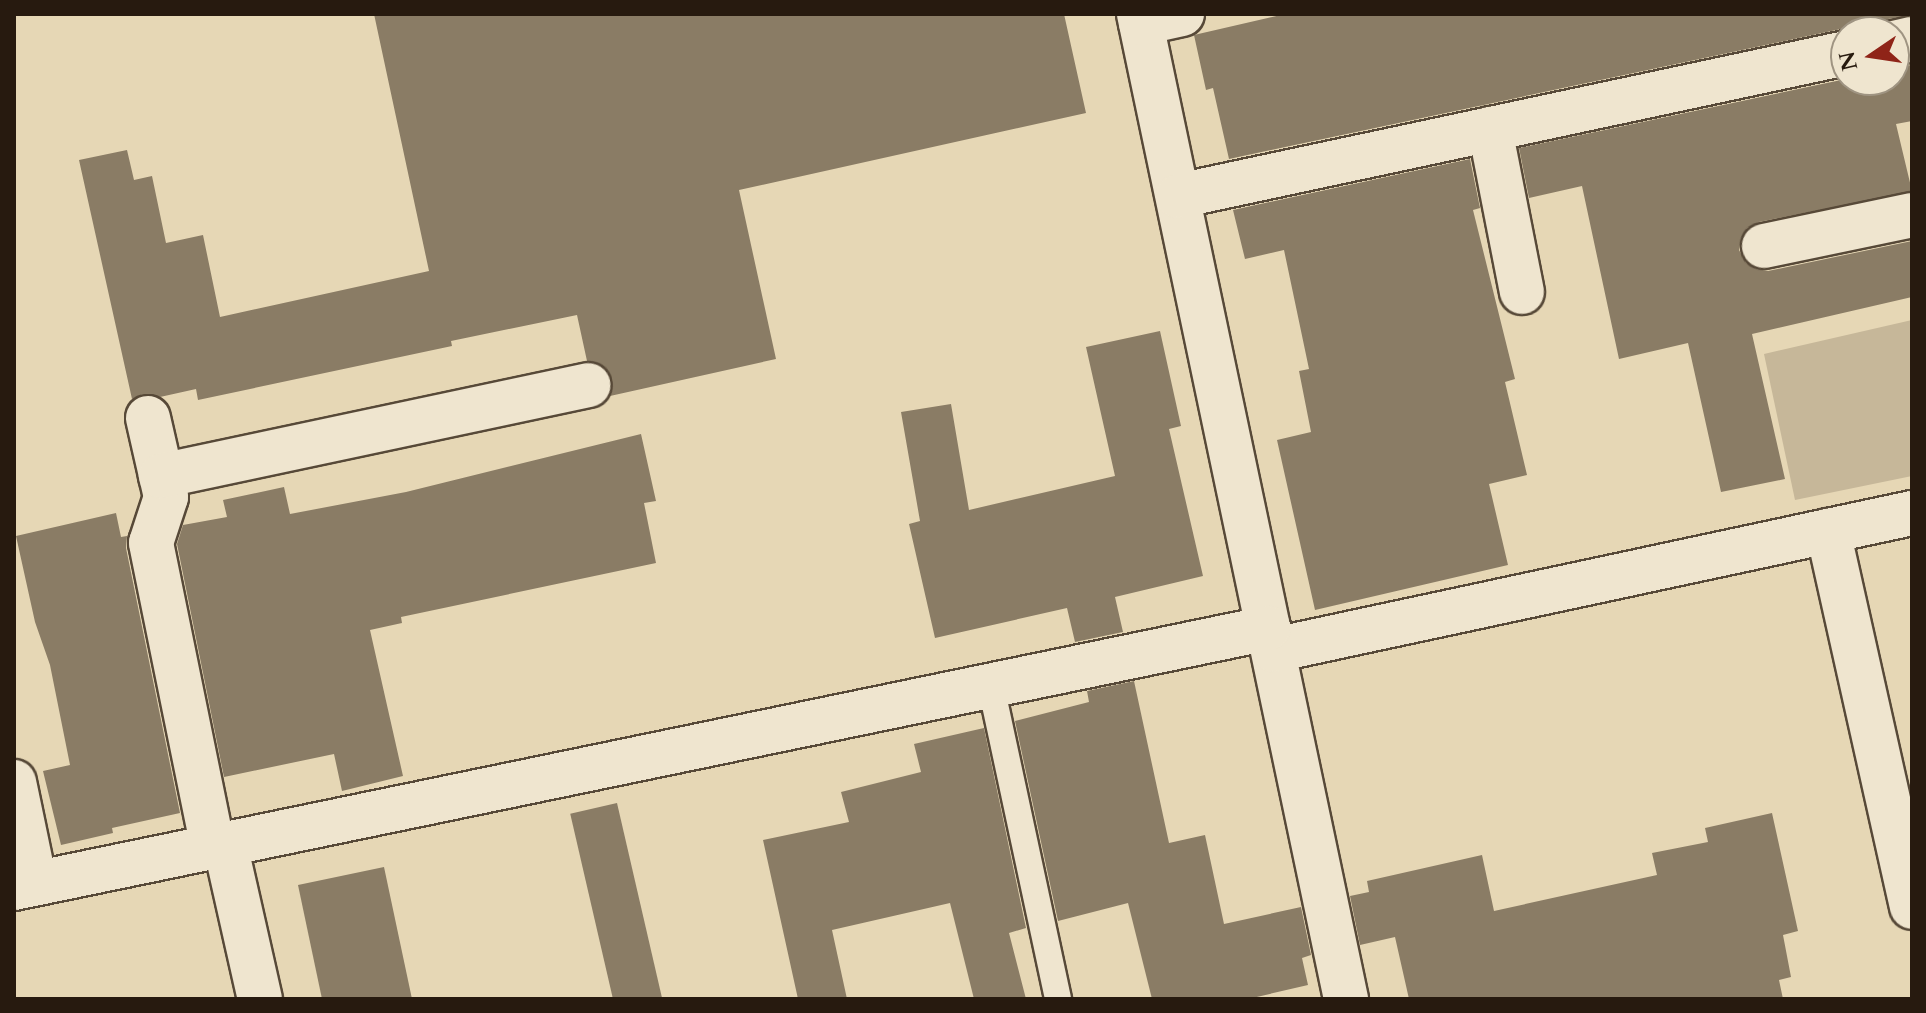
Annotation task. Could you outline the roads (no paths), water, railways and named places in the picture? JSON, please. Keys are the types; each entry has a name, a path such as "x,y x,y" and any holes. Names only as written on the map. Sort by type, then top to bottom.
{"street":[{"path":"1154,17 1178,196 1346,999"},
{"path":"1178,196 1830,56"},
{"path":"1490,129 1522,292"},
{"path":"1764,246 1912,215"},
{"path":"161,476 588,385"},
{"path":"148,418 166,497 151,543 219,845 260,999"},
{"path":"14,782 24,886 991,686 1271,639 1912,513"},
{"path":"1828,531 1912,907"}],"lane":[{"path":"991,686 1058,999"}]}
